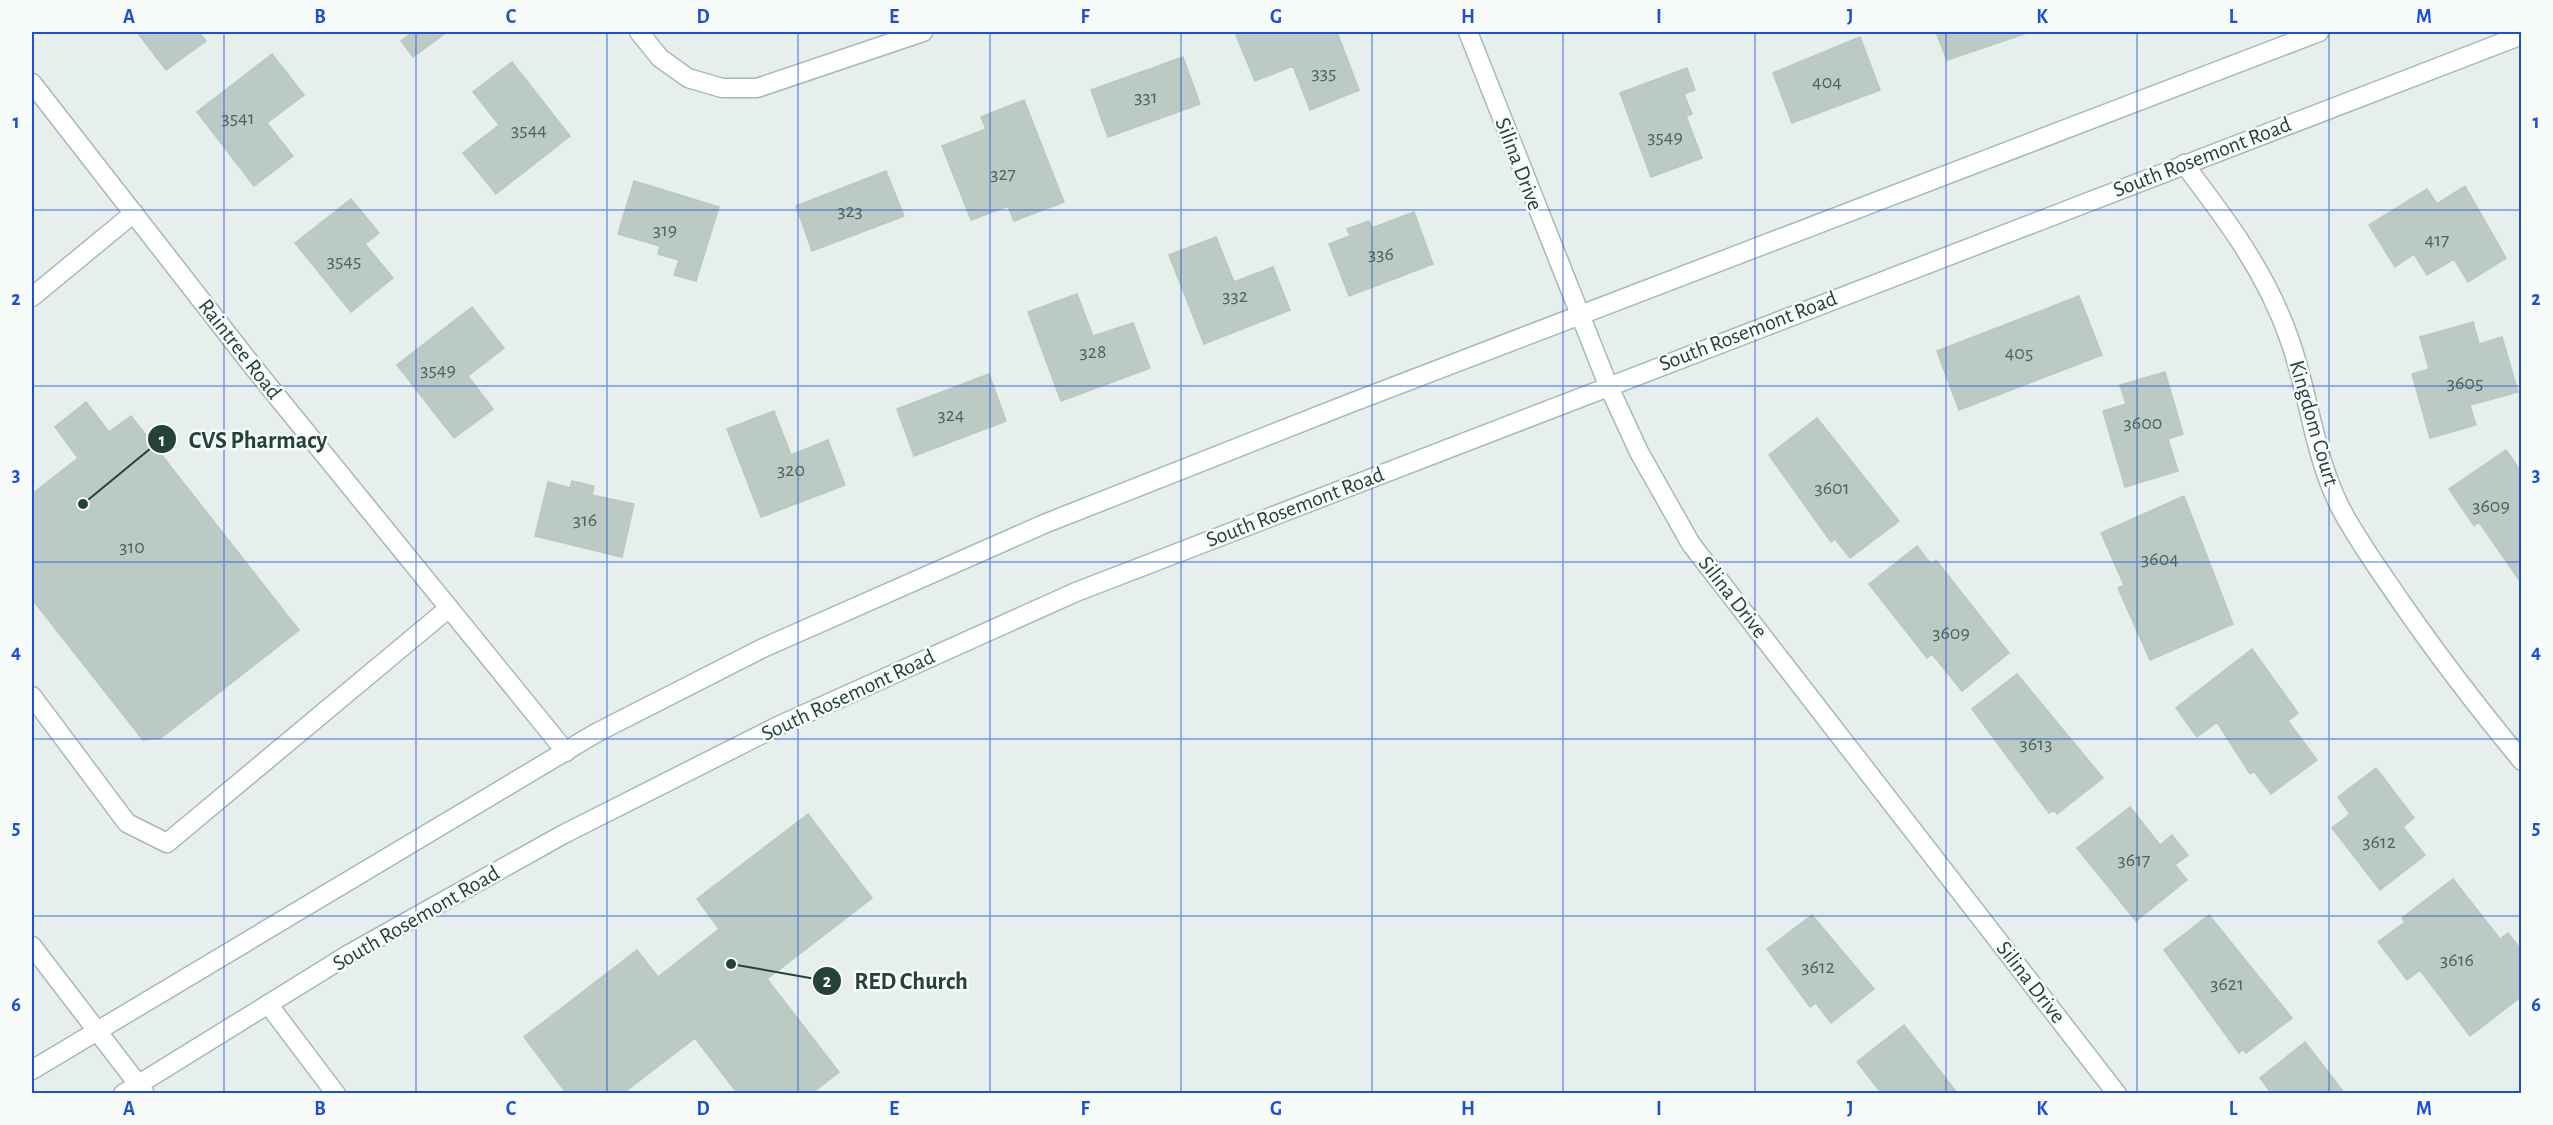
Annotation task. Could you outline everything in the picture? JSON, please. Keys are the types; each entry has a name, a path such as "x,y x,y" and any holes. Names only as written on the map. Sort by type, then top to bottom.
{"main road":[{"path":"639,32 660,58 688,78 722,88 757,88 923,32"},
{"name":"Silina Drive","path":"1467,32 1608,385 1639,452 1691,544 2117,1094"},
{"path":"32,1070 596,733 763,648 1033,529 1580,315 2319,32"},
{"name":"South Rosemont Road","path":"136,1090 351,953 562,835 778,726 1076,592 1608,385 2522,35"},
{"name":"Raintree Road","path":"32,83 254,368 566,752"},
{"name":"Kingdom Court","path":"2184,164 2229,222 2264,278 2290,339 2315,442 2340,506 2369,556 2456,681 2522,761"},
{"path":"32,297 134,213"},
{"path":"32,696 127,823 167,843 449,608"},
{"path":"32,946 97,1030 136,1090"},
{"path":"268,1004 336,1094"}],"building":[{"path":"137,32 199,32 206,41 166,70"},
{"path":"413,32 447,32 413,57 401,41"},
{"path":"1245,32 1337,32 1359,90 1310,110 1293,66 1255,81 1236,35"},
{"path":"1936,32 2030,32 1947,60"},
{"path":"1860,37 1880,90 1792,123 1773,73"},
{"path":"272,54 304,95 267,123 293,156 254,186 197,112"},
{"path":"1183,57 1200,104 1108,137 1091,90"},
{"path":"512,62 570,136 496,194 463,153 499,125 473,92"},
{"path":"1687,68 1695,90 1684,94 1692,114 1686,116 1702,158 1651,177 1620,93"},
{"path":"1024,100 1064,202 1014,221 1008,206 971,220 942,146 986,129 981,117"},
{"path":"886,171 904,216 812,251 796,206"},
{"path":"634,181 719,207 696,281 674,275 679,260 658,254 660,246 618,234"},
{"path":"2465,186 2506,258 2468,282 2454,259 2427,275 2414,254 2395,267 2369,225 2427,189 2437,204"},
{"path":"351,199 379,233 365,244 393,278 351,312 295,243"},
{"path":"1414,212 1433,264 1349,296 1329,244 1350,236 1347,229 1369,221 1372,228"},
{"path":"1216,237 1234,282 1273,267 1290,310 1204,344 1169,255"},
{"path":"1077,294 1093,336 1133,323 1150,368 1061,401 1028,312"},
{"path":"2079,296 2102,355 1959,410 1937,351"},
{"path":"472,307 504,348 468,376 493,409 454,438 397,365"},
{"path":"2473,322 2479,344 2502,337 2518,392 2470,405 2476,425 2430,438 2412,374 2429,369 2420,337"},
{"path":"2165,372 2183,434 2168,439 2178,471 2125,487 2103,411 2126,404 2120,385"},
{"path":"989,374 1006,421 914,456 897,409"},
{"path":"86,402 109,432 131,416 299,630 161,738 143,740 32,599 32,494 78,458 55,427"},
{"path":"774,411 791,455 828,440 845,485 761,517 727,429"},
{"path":"1817,418 1899,521 1850,558 1835,539 1831,542 1769,455"},
{"path":"2506,450 2522,473 2522,584 2479,522 2474,526 2449,489"},
{"path":"572,481 594,486 592,495 634,504 622,557 535,536 548,482 570,488"},
{"path":"2184,496 2233,624 2150,660 2118,588 2124,585 2101,533"},
{"path":"1917,546 1931,564 1936,560 2009,653 1962,691 1932,654 1927,658 1869,584"},
{"path":"2252,649 2298,713 2288,721 2317,760 2271,794 2254,771 2250,774 2217,722 2197,737 2176,708"},
{"path":"2017,674 2103,778 2057,814 2054,810 2049,813 1972,709"},
{"path":"2376,768 2414,818 2403,827 2425,855 2380,890 2332,828 2350,814 2338,797"},
{"path":"2130,807 2160,845 2172,835 2188,855 2175,865 2187,880 2136,921 2077,848"},
{"path":"808,814 872,898 767,979 839,1072 811,1094 738,1094 695,1038 622,1094 567,1094 524,1037 637,950 658,977 719,929 697,899"},
{"path":"2453,879 2500,939 2508,933 2522,951 2522,996 2470,1036 2420,970 2407,980 2378,942 2405,922 2402,918"},
{"path":"1812,915 1874,989 1831,1023 1816,1003 1810,1007 1767,949"},
{"path":"2209,915 2292,1018 2246,1053 2243,1049 2239,1053 2164,950"},
{"path":"1904,1025 1958,1094 1882,1094 1857,1062"},
{"path":"2305,1042 2345,1094 2272,1094 2260,1078"}],"place":[{"name":"CVS Pharmacy","path":"83,504"},
{"name":"RED Church","path":"731,964"}]}
